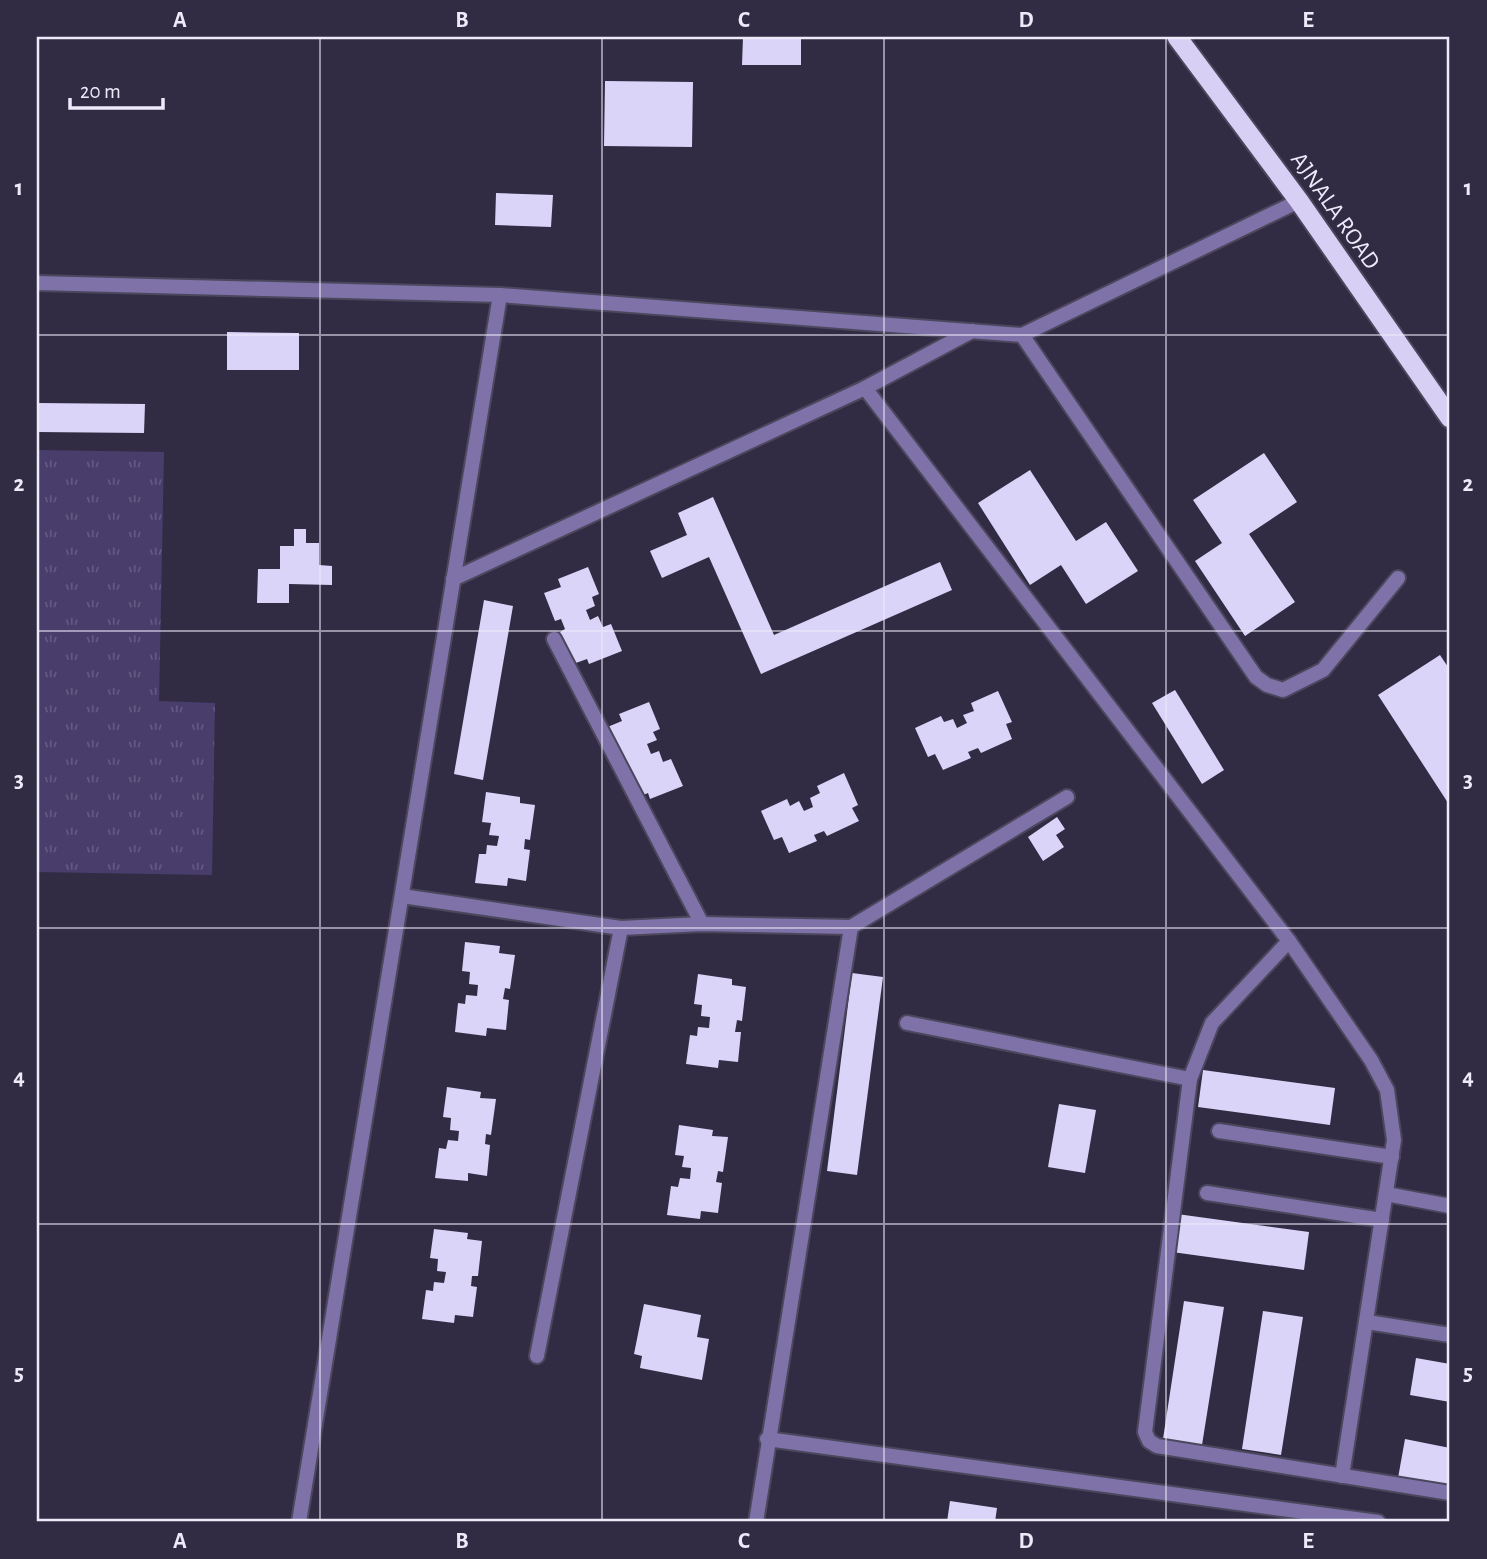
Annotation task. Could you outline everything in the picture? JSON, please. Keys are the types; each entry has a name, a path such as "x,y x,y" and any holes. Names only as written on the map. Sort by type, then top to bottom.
{"highway":[{"name":"AJNALA ROAD","path":"1177,37 1300,201 1450,418"}],"street":[{"path":"37,283 500,295 1023,335 1300,201"},
{"path":"299,1522 500,295"},
{"path":"453,579 865,388 972,331"},
{"path":"1023,335 1256,677 1267,685 1283,690 1323,670 1398,578"},
{"path":"865,388 1289,941 1371,1060 1387,1090 1394,1140 1342,1476"},
{"path":"554,639 702,924"},
{"path":"402,896 621,928 702,924 852,927 1068,797"},
{"path":"756,1522 767,1439 852,927"},
{"path":"537,1356 621,928"},
{"path":"1289,941 1212,1023 1190,1079 1145,1432 1157,1447 1450,1493"},
{"path":"907,1023 1190,1079"},
{"path":"1219,1131 1392,1157"},
{"path":"1207,1193 1382,1220"},
{"path":"1386,1194 1450,1206"},
{"path":"1367,1322 1450,1335"},
{"path":"767,1439 1378,1522"}],"green space":[{"path":"37,450 164,452 159,701 215,703 212,875 37,872"}],"building":[{"path":"743,37 801,37 801,65 742,65"},
{"path":"605,81 693,82 692,147 604,146"},
{"path":"496,193 553,195 551,227 495,225"},
{"path":"227,332 299,333 299,370 227,370"},
{"path":"37,403 145,404 144,433 37,432"},
{"path":"1264,453 1297,502 1249,534 1295,602 1245,636 1195,561 1222,543 1193,500"},
{"path":"1030,470 1076,541 1106,522 1138,571 1086,604 1061,565 1030,585 978,503"},
{"path":"713,497 774,635 940,562 952,590 761,674 709,557 662,578 650,551 687,535 678,513"},
{"path":"294,529 306,529 306,543 319,543 319,565 332,566 332,585 289,584 289,603 257,603 258,569 280,569 280,546 294,546"},
{"path":"588,567 599,594 592,597 595,606 586,610 590,620 598,616 603,627 611,624 622,651 589,664 587,659 573,664 560,632 565,629 561,619 555,621 544,593 561,587 558,579"},
{"path":"484,600 513,606 483,780 454,774"},
{"path":"1440,655 1450,670 1450,806 1378,695"},
{"path":"1175,690 1224,770 1202,784 1152,703"},
{"path":"998,691 1012,722 1006,724 1012,739 981,753 978,748 968,752 971,758 943,770 935,754 928,757 915,728 941,716 944,722 953,719 957,728 967,723 963,715 974,711 971,703"},
{"path":"649,702 660,729 653,732 657,740 647,744 651,754 659,751 663,762 671,759 683,786 650,799 648,793 634,799 605,728 622,721 619,714"},
{"path":"844,773 858,805 852,808 859,821 827,836 824,831 814,835 817,841 789,853 782,837 774,840 761,811 787,799 790,806 799,801 804,811 813,807 810,798 820,793 817,786"},
{"path":"486,792 520,797 520,803 535,805 530,840 525,839 524,849 530,850 526,881 508,878 507,886 475,883 479,854 486,854 487,845 497,846 499,836 489,835 491,823 482,822"},
{"path":"1057,817 1065,829 1056,835 1064,847 1043,861 1028,837"},
{"path":"465,942 500,946 499,953 515,955 510,989 505,988 503,999 509,1000 506,1030 487,1028 486,1036 455,1032 458,1003 465,1004 466,995 477,996 478,985 469,984 470,972 462,971"},
{"path":"852,973 883,977 857,1175 827,1171"},
{"path":"698,974 732,979 732,985 746,987 742,1021 737,1020 735,1032 741,1032 738,1062 719,1060 718,1068 686,1064 690,1035 697,1036 698,1027 709,1028 710,1017 701,1016 702,1005 694,1004"},
{"path":"1203,1070 1335,1088 1330,1125 1198,1107"},
{"path":"447,1087 481,1092 480,1098 496,1099 491,1135 486,1134 485,1144 490,1145 487,1176 468,1173 468,1181 435,1178 439,1148 446,1149 448,1140 458,1141 459,1131 450,1130 451,1118 443,1117"},
{"path":"1059,1104 1096,1110 1085,1173 1048,1167"},
{"path":"679,1125 713,1130 712,1136 728,1137 723,1172 718,1171 716,1182 722,1183 718,1213 701,1211 700,1219 667,1215 671,1186 678,1187 680,1178 690,1179 691,1168 682,1167 684,1156 675,1155"},
{"path":"1177,1214 1309,1232 1304,1270 1172,1252"},
{"path":"434,1229 468,1233 467,1239 482,1241 478,1276 472,1276 471,1286 477,1287 473,1317 455,1315 454,1323 422,1319 426,1290 433,1291 434,1282 444,1283 446,1272 437,1271 438,1259 430,1258"},
{"path":"1184,1301 1224,1307 1202,1445 1163,1439"},
{"path":"644,1304 701,1315 697,1337 709,1339 702,1380 640,1368 642,1356 634,1354"},
{"path":"1263,1311 1303,1317 1281,1455 1242,1449"},
{"path":"1416,1358 1450,1364 1450,1402 1410,1395"},
{"path":"1405,1439 1450,1448 1450,1487 1398,1478"},
{"path":"950,1501 997,1508 995,1522 947,1522"}]}
